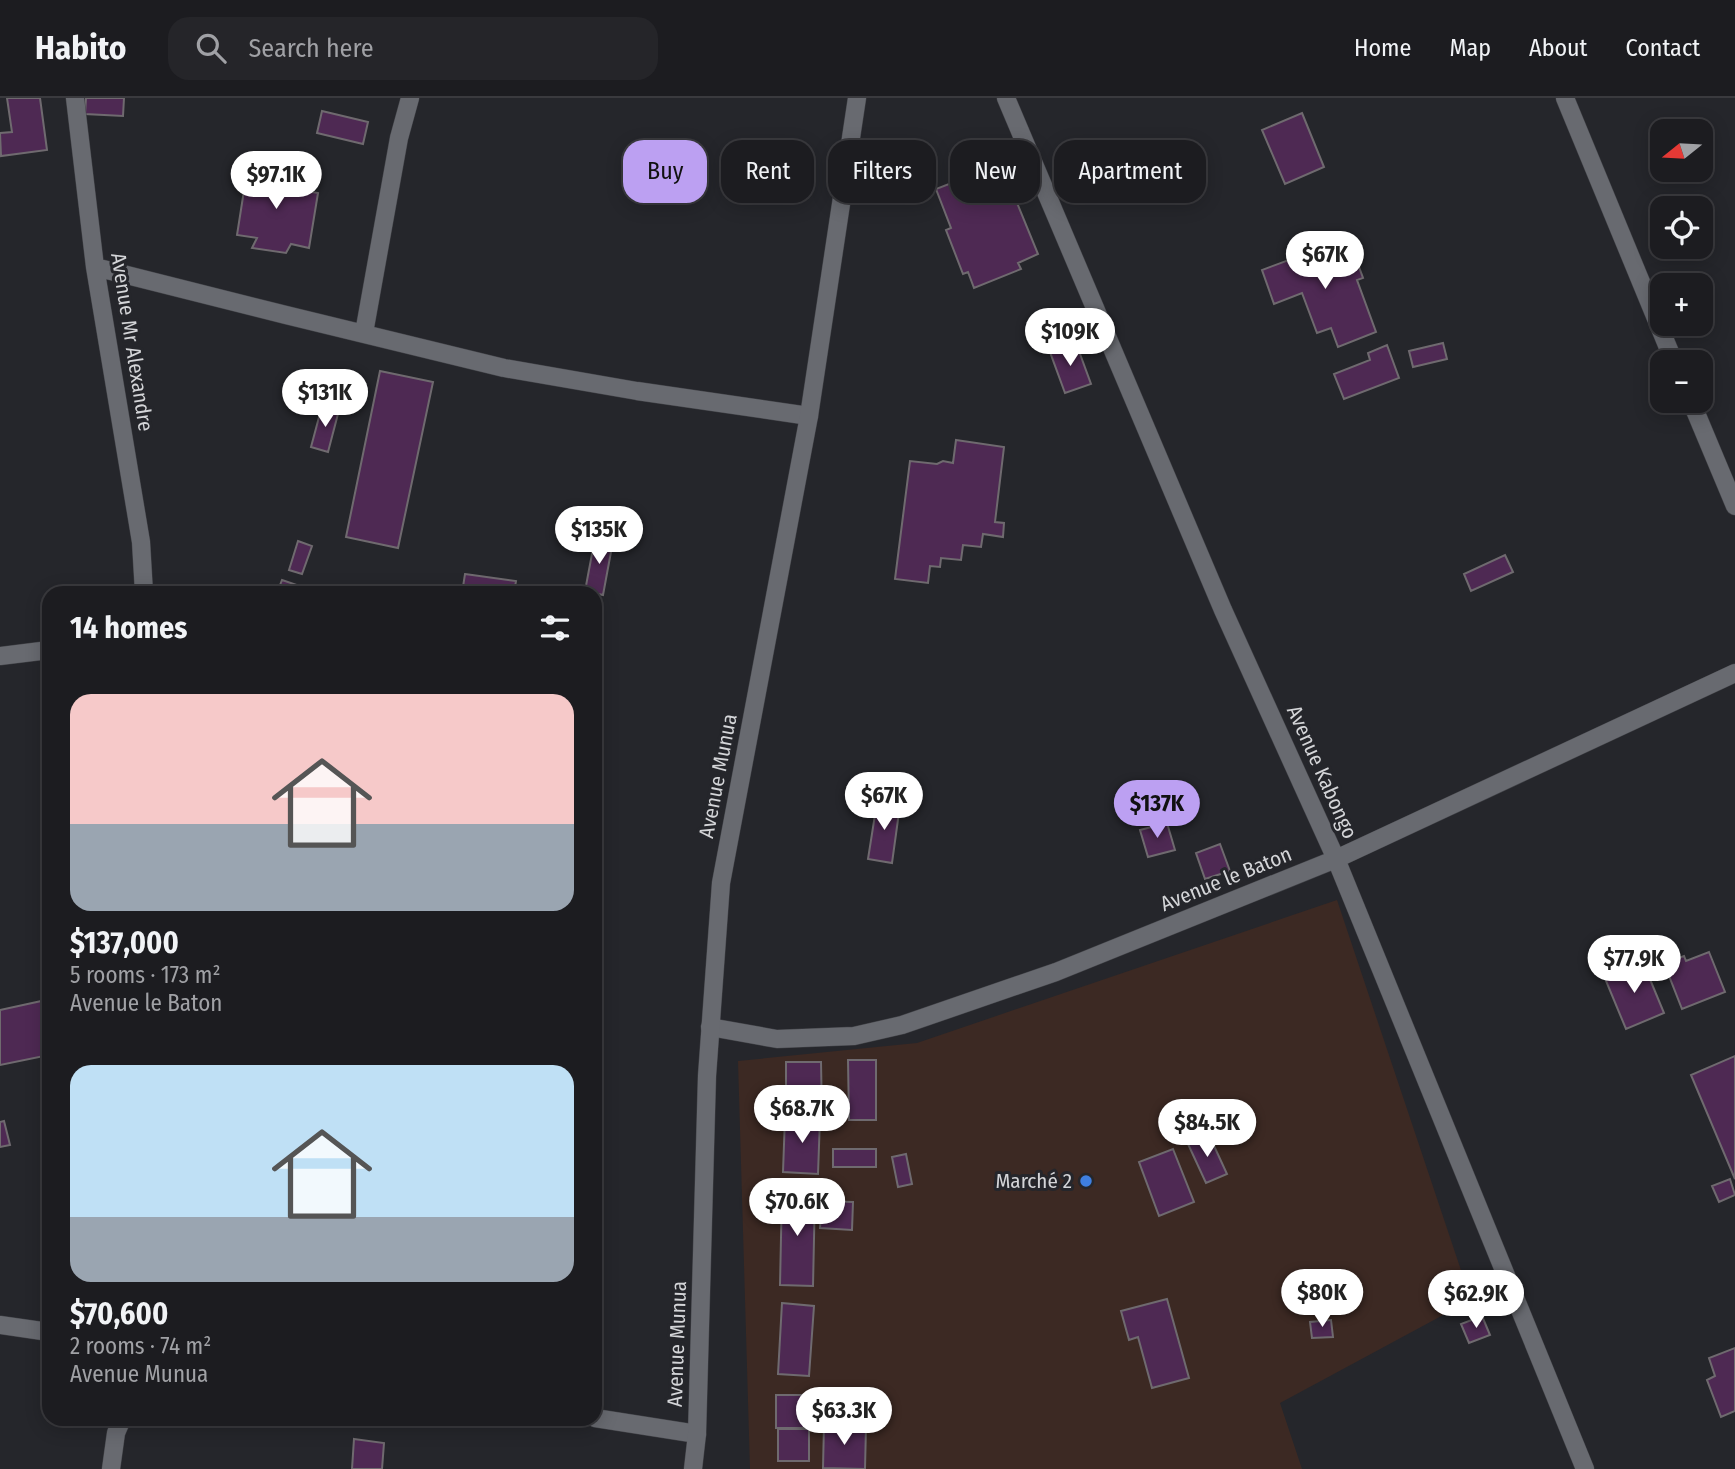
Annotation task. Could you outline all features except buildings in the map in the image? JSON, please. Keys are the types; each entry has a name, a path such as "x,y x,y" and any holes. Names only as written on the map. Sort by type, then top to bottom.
{"street":[{"name":"Avenue Mr Alexandre","path":"75,98 96,267 141,542 144,586"},
{"path":"364,333 400,138 410,98"},
{"name":"Avenue Munua","path":"694,1469 710,1027 721,883 809,416 857,98"},
{"name":"Avenue Kabongo","path":"1006,98 1223,610 1336,859 1585,1469"},
{"path":"1566,98 1669,350"},
{"path":"96,267 504,368 636,391 809,416"},
{"path":"1696,413 1735,506"},
{"path":"0,656 42,651"},
{"name":"Avenue le Baton","path":"710,1027 777,1038 854,1036 902,1025 1056,972 1336,859 1735,673"},
{"path":"0,1325 42,1331"},
{"path":"602,1419 697,1434"},
{"path":"111,1469 119,1426"}],"shaded area":[{"name":"Marché 2","path":"1337,900 1471,1300 1280,1403 1302,1469 750,1469 738,1061 917,1043"}],"place":[{"name":"Marché 2","path":"1086,1181"}]}
